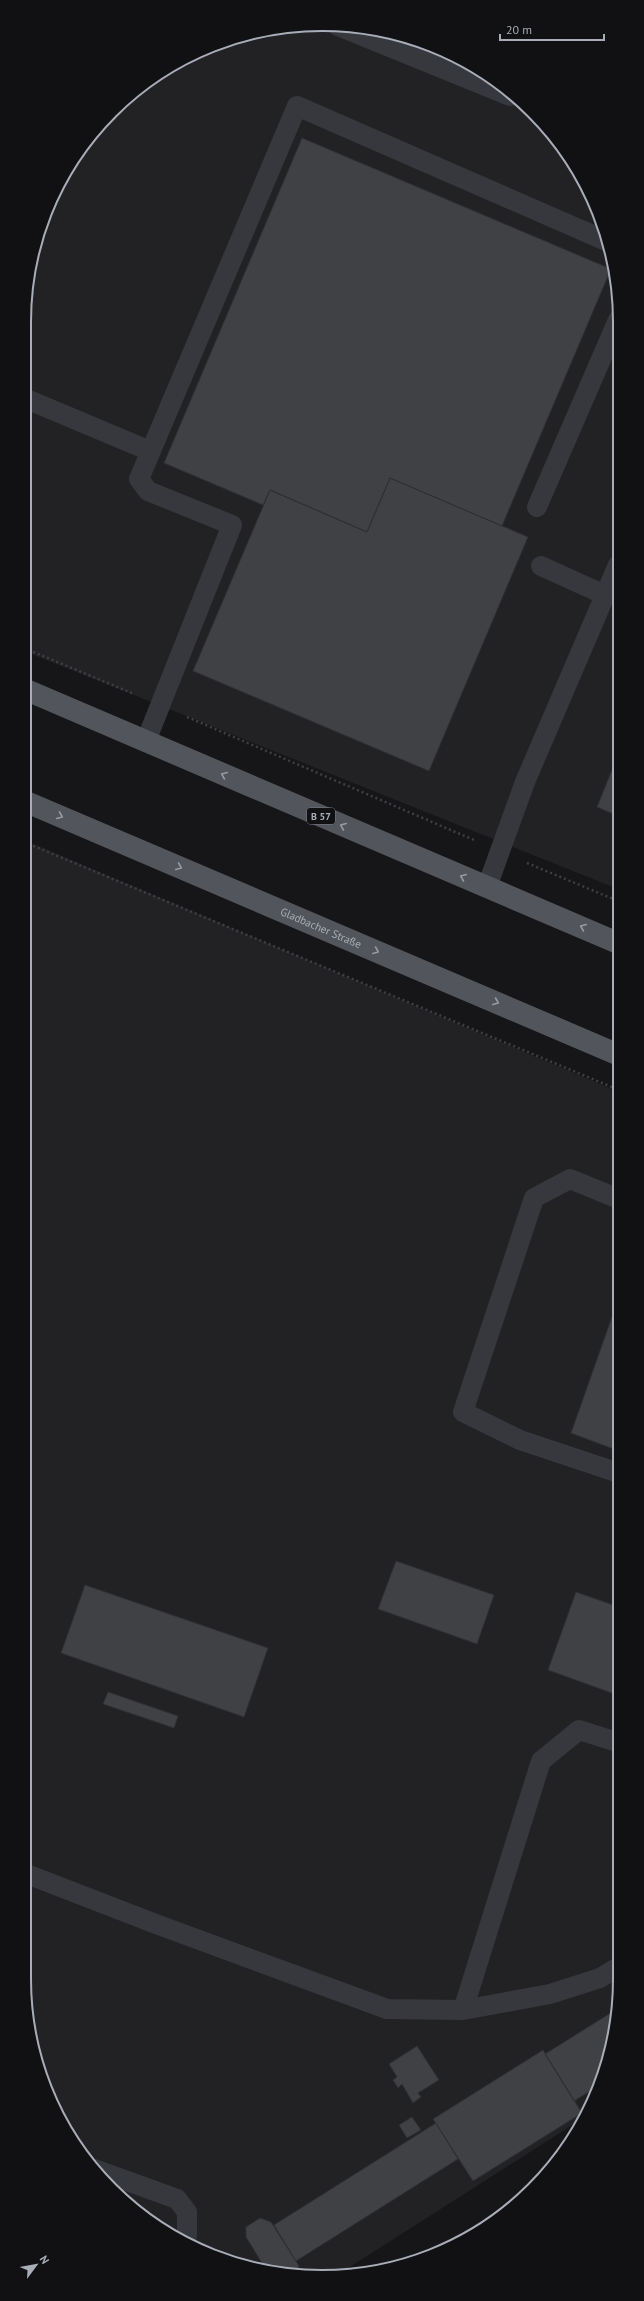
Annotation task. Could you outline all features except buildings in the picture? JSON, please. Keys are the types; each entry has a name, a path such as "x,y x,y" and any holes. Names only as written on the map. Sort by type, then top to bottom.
{"main road":[{"name":"B 57","path":"31,692 613,941"},
{"name":"Gladbacher Straße","path":"31,803 613,1052"}],"lane":[{"path":"354,33 500,92"},
{"path":"146,741 232,525 148,491 139,479 297,106 601,239"},
{"path":"537,507 613,332"},
{"path":"31,401 150,451"},
{"path":"541,566 605,595"},
{"path":"487,887 525,782 613,577"},
{"path":"613,1197 570,1179 534,1198 463,1412 520,1440 613,1471"},
{"path":"463,2010 541,1760 578,1730 613,1741"},
{"path":"31,1876 156,1924 387,2009 463,2010 550,1994 600,1978 613,1970"},
{"path":"106,2174 178,2199 187,2212 187,2237"}],"path":[{"path":"31,651 613,899"},
{"path":"31,845 613,1087"}],"shaded area":[{"path":"322,31 360,33 416,46 468,70 484,80 514,103 541,130 553,145 564,160 583,193 598,228 603,247 611,284 613,322 613,887 31,654 31,322 33,284 46,228 70,176 80,160 103,130 130,103 145,91 160,80 193,61 228,46 284,33"},
{"path":"31,843 613,1089 613,1979 611,2017 598,2073 583,2108 574,2124 347,2269 322,2270 284,2268 228,2255 211,2248 176,2231 145,2210 116,2185 91,2156 70,2124 53,2090 46,2073 33,2017 31,1979"}]}
